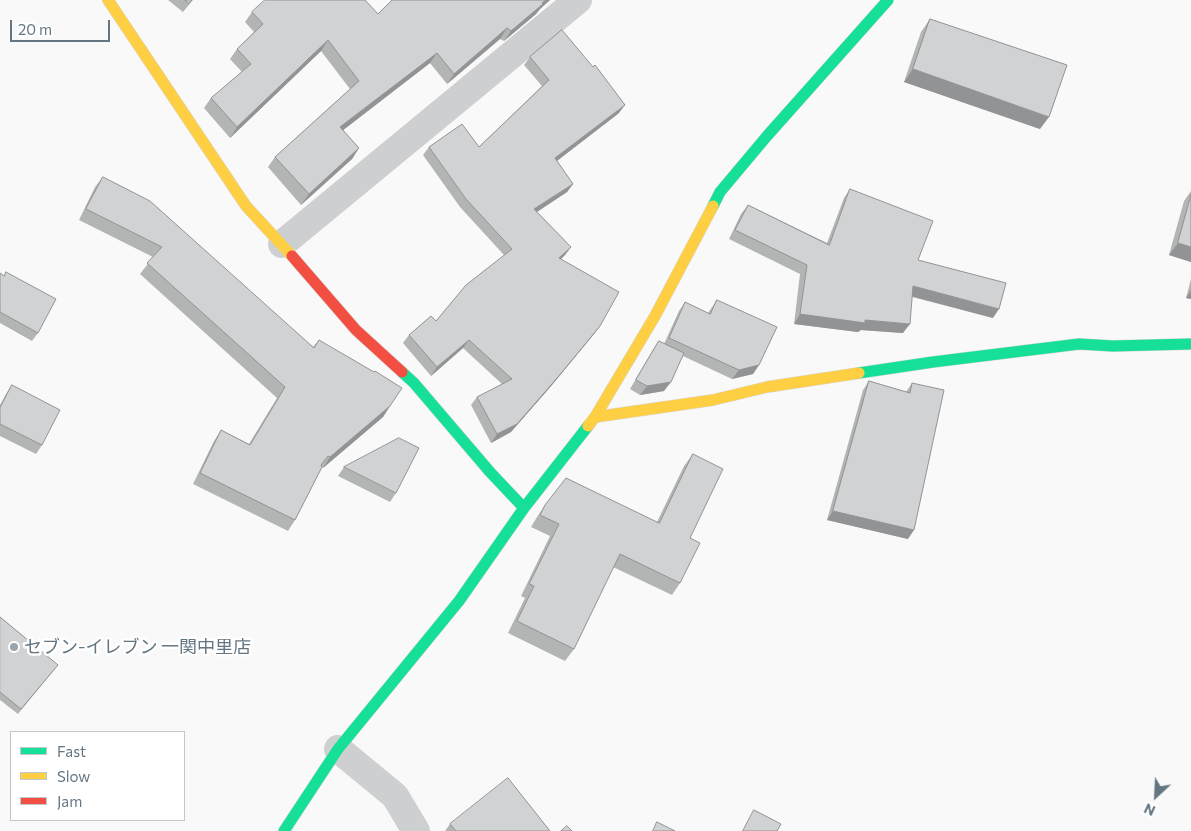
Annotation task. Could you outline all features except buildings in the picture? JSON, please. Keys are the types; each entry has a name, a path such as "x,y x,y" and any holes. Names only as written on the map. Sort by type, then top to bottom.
{"street":[{"path":"108,0 246,206 282,244 356,330 414,383 490,472 524,508"},
{"path":"282,244 578,0"},
{"path":"284,831 338,750 459,601 524,508 595,417 655,316 720,192 767,136 888,0"},
{"path":"595,417 712,400 767,387 923,363 1069,345 1191,344"},
{"path":"338,750 395,796 416,831"}],"traffic: fast":[{"path":"713,206 720,192 767,136 888,0"},
{"path":"859,373 1079,344 1113,346 1191,344"},
{"path":"402,372 414,383 490,472 524,508"},
{"path":"284,831 338,749 459,601 524,508 588,426"}],"traffic: slow":[{"path":"108,0 246,206 292,256"},
{"path":"588,426 655,316 713,206"},
{"path":"595,417 713,400 767,387 859,373"}],"traffic: jam":[{"path":"292,256 356,330 402,372"}],"place":[{"name":"セブン-イレブン 一関中里店","path":"14,647"}]}
